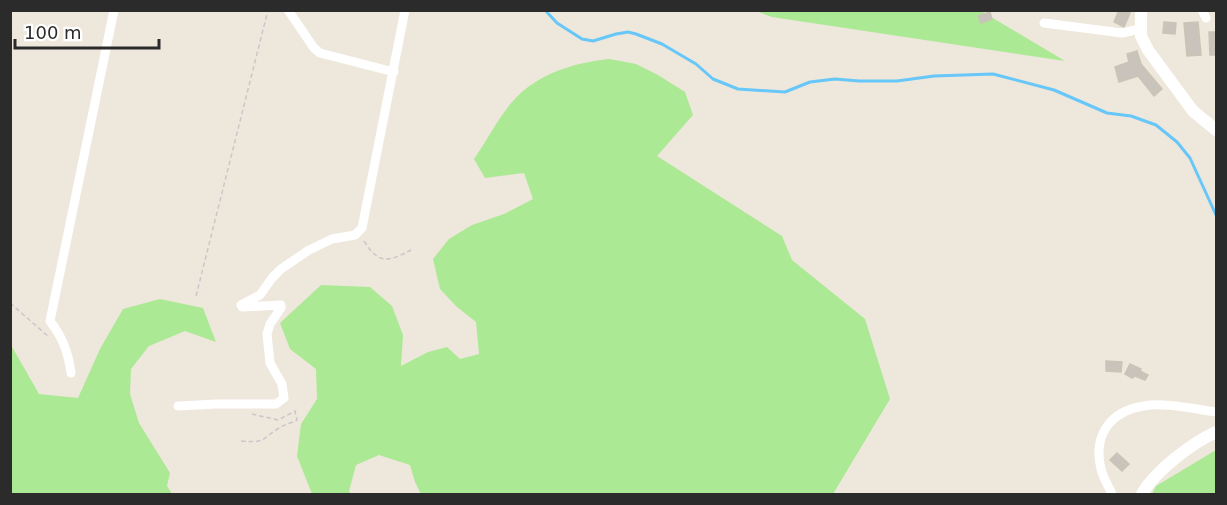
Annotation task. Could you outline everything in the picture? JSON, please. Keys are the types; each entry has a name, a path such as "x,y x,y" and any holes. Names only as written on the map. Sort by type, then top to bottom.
{"main road":[{"path":"1141,10 1141,36 1148,50 1193,111 1216,130"},
{"path":"1142,495 1161,472 1180,455 1216,432"}],"street":[{"path":"71,373 64,341 50,321 114,10"},
{"path":"288,10 314,48 320,53 394,72"},
{"path":"178,406 276,404 284,398 284,390 270,363 267,334 281,305 242,307 241,305 260,295 281,269 309,250 332,239 355,235 362,228 405,10"},
{"path":"1044,23 1122,33 1140,28"},
{"path":"1112,495 1101,470 1099,440 1108,423 1125,411 1144,406 1216,412"}],"path":[{"path":"195,296 268,10"},
{"path":"362,228 364,240 377,257 387,260 411,250"},
{"path":"10,303 51,339"},
{"path":"241,441 267,439 279,428 297,420 295,411 278,420 252,414"}],"green space":[{"path":"756,11 981,11 1065,61 772,17"},
{"path":"609,59 636,64 685,92 693,115 657,156 782,236 792,260 865,319 890,399 833,494 421,494 410,465 379,455 356,465 349,491 351,494 312,494 297,456 301,424 317,399 316,369 290,349 280,323 321,285 370,287 392,306 403,335 401,366 428,352 447,347 460,359 479,354 476,322 440,289 433,259 449,239 472,225 504,214 533,199 524,173 485,178 474,159 508,107 523,91 557,71 583,63"},
{"path":"160,299 203,308 216,342 185,331 149,346 131,369 130,394 139,423 170,473 167,486 172,494 11,494 11,345 39,394 78,398 100,349 123,309"},
{"path":"1216,450 1216,494 1152,494 1156,486"}],"building":[{"path":"1119,10 1130,13 1124,27 1114,22"},
{"path":"990,12 992,19 981,23 978,16"},
{"path":"1164,22 1176,23 1175,34 1163,33"},
{"path":"1198,22 1201,55 1187,56 1184,23"},
{"path":"1209,32 1216,32 1216,55 1210,55"},
{"path":"1137,51 1141,64 1162,89 1154,96 1138,76 1119,82 1115,67 1129,62 1127,54"},
{"path":"1106,361 1122,362 1121,372 1106,371"},
{"path":"1130,364 1148,375 1145,380 1135,376 1132,378 1125,374"},
{"path":"1117,453 1129,464 1122,471 1110,460"}],"waterway":[{"path":"545,10 557,23 582,39 593,41 628,32 662,44 696,64 713,79 738,89 785,92 810,82 835,79 897,81 934,76 993,74 1054,90 1107,113 1131,116 1156,125 1177,142 1190,158 1216,215"}]}
